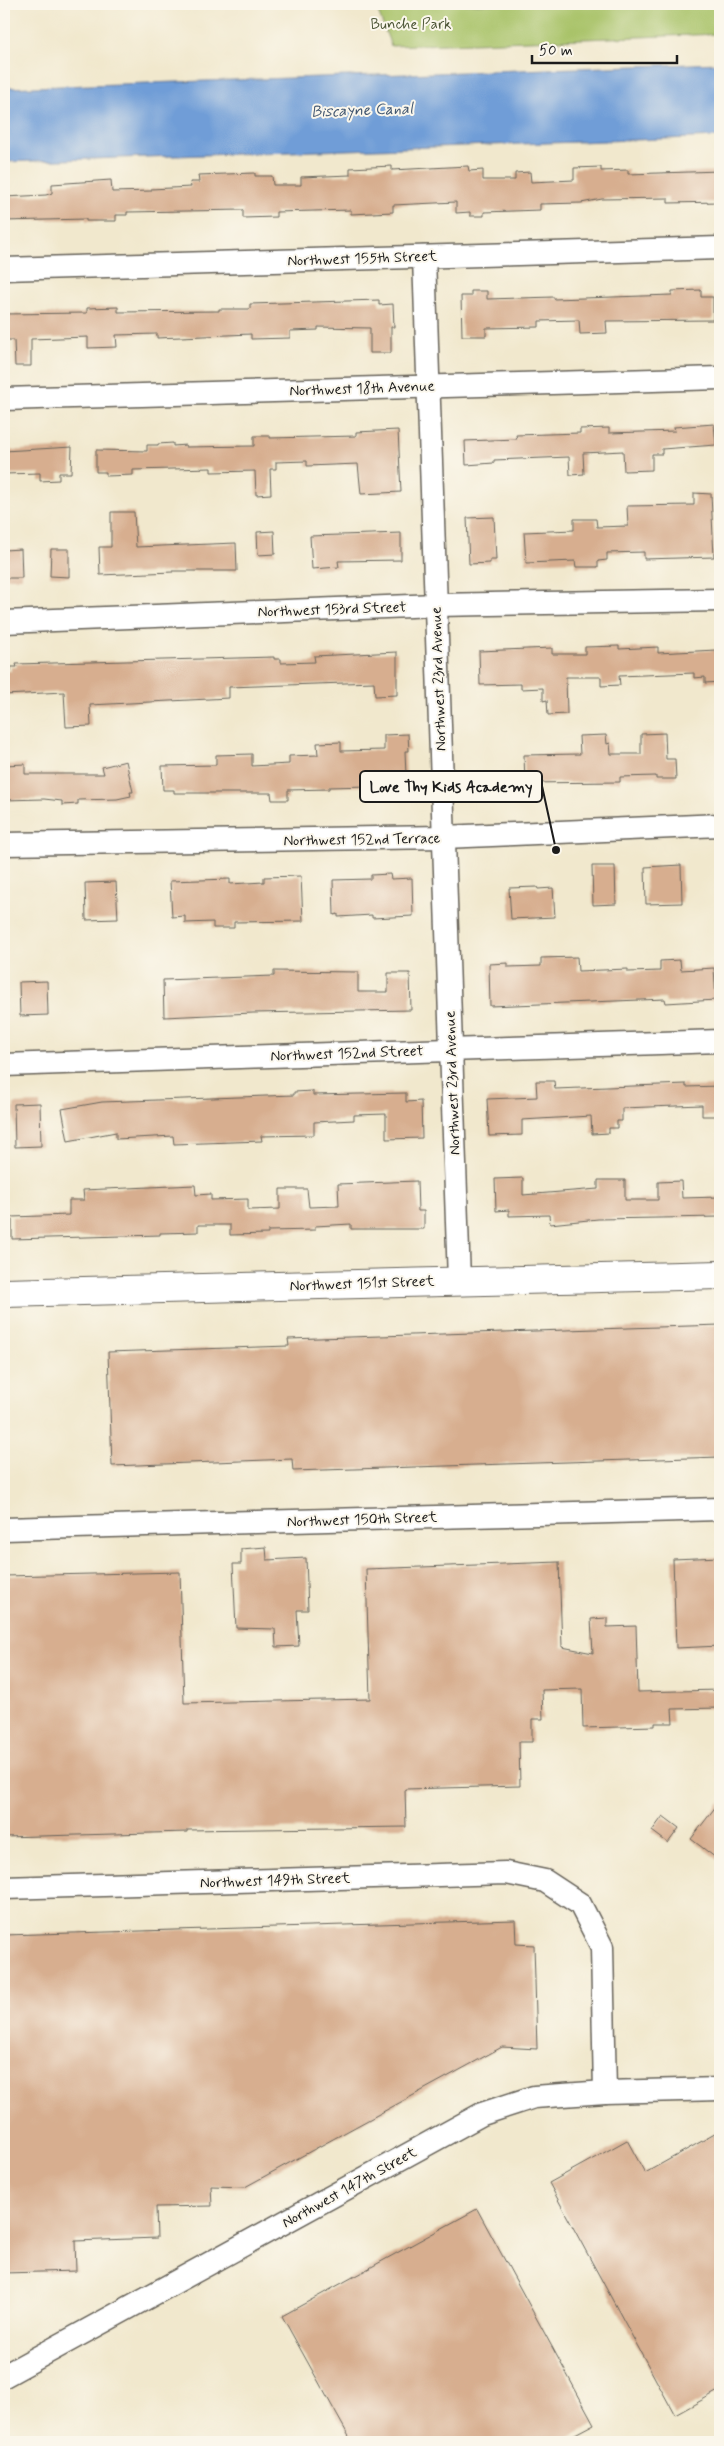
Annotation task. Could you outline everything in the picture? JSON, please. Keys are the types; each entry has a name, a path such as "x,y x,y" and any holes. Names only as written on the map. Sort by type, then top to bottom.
{"street":[{"name":"Northwest 155th Street","path":"4,269 720,248"},
{"name":"Northwest 23rd Avenue","path":"424,257 459,1281"},
{"name":"Northwest 18th Avenue","path":"4,399 720,378"},
{"name":"Northwest 153rd Street","path":"4,622 436,605 720,600"},
{"name":"Northwest 152nd Terrace","path":"4,844 444,837 720,825"},
{"name":"Northwest 152nd Street","path":"4,1065 720,1041"},
{"name":"Northwest 151st Street","path":"4,1294 720,1275"},
{"name":"Northwest 150th Street","path":"4,1529 720,1509"},
{"name":"Northwest 149th Street","path":"4,1888 506,1873 544,1881 580,1904 602,1947 605,2092"},
{"name":"Northwest 147th Street","path":"4,2376 482,2114 534,2097 605,2092 720,2089"}],"green space":[{"name":"Bunche Park","path":"375,4 720,4 720,34 391,46"}],"water":[{"name":"Biscayne Canal","path":"720,63 720,137 4,162 4,88"}],"building":[{"path":"392,166 392,170 468,166 469,171 483,170 483,180 515,180 515,173 530,172 531,182 574,180 574,168 601,167 601,171 628,170 628,174 720,171 720,202 668,203 668,198 602,199 581,203 540,204 540,210 484,212 484,216 470,216 470,212 456,213 456,202 393,205 393,212 351,214 351,210 276,212 276,217 243,218 243,210 127,212 127,215 116,215 116,221 86,221 86,219 4,221 4,197 46,195 52,193 52,184 111,180 112,192 151,191 151,189 191,187 190,182 199,182 198,175 255,173 255,176 272,176 273,185 301,185 301,177 350,175 350,168"},
{"path":"701,290 701,297 713,297 713,320 606,321 607,333 580,334 579,320 539,321 539,327 486,328 486,336 462,336 461,296 471,296 471,291 487,291 487,299 554,297 554,299 672,295 672,291"},
{"path":"379,300 379,305 393,304 394,327 391,327 391,353 370,353 370,328 318,327 318,330 290,331 290,338 251,339 251,334 157,338 157,334 116,335 117,347 88,348 88,337 31,339 31,366 15,366 14,340 4,340 4,314 87,313 87,308 118,307 118,312 219,311 219,309 250,309 250,304"},
{"path":"714,424 716,445 662,449 662,454 652,454 652,470 624,471 623,451 583,453 584,474 570,475 569,457 494,460 494,463 466,465 465,441 517,439 516,435 580,433 580,429 609,428 609,433 675,431 674,427"},
{"path":"398,430 401,492 361,494 358,464 307,466 307,461 276,462 276,469 270,469 271,494 256,495 255,471 211,472 211,468 133,470 133,475 106,476 106,472 96,472 96,450 147,451 147,445 173,443 173,446 186,445 186,447 254,446 254,436 270,436 270,438 356,436 356,432"},
{"path":"72,447 71,473 59,473 59,480 40,481 40,473 4,474 4,451"},
{"path":"694,493 711,494 714,557 644,559 644,552 607,553 607,560 598,561 598,567 576,567 575,561 526,563 524,532 574,530 574,519 596,519 597,527 628,526 627,506 694,505"},
{"path":"111,512 134,512 136,547 236,543 237,571 173,571 100,575 99,547 111,547"},
{"path":"494,517 496,560 490,560 490,563 469,564 467,518"},
{"path":"274,531 275,554 258,555 257,532"},
{"path":"401,533 401,560 338,561 339,567 312,569 310,536"},
{"path":"21,549 22,578 4,578 4,550"},
{"path":"51,549 69,549 69,577 50,576"},
{"path":"619,646 619,649 658,647 658,653 716,650 720,682 705,683 705,677 694,678 694,673 619,676 620,685 601,686 601,677 566,677 567,714 548,715 547,700 543,701 543,688 521,689 521,684 480,685 479,651 552,648 552,654 585,654 585,647"},
{"path":"397,652 397,695 375,696 374,682 229,687 229,698 90,705 91,726 66,727 64,692 4,695 4,671 11,671 11,667 17,667 16,664 274,657 274,659 281,659 281,663 315,662 314,656"},
{"path":"665,733 666,759 675,759 676,779 656,779 656,776 620,777 620,782 525,783 524,755 580,754 579,736 606,735 607,744 610,743 611,754 641,754 641,734"},
{"path":"408,734 409,751 405,751 406,776 400,776 401,787 370,789 370,786 329,787 329,789 288,790 288,800 272,800 271,793 174,793 174,790 163,790 162,766 216,765 216,755 252,754 252,766 289,764 289,756 318,755 317,743 341,742 341,751 384,750 384,735"},
{"path":"126,761 133,792 130,792 131,796 117,799 78,800 78,804 62,805 62,801 44,799 4,800 4,765 25,764 25,774 104,774 102,767"},
{"path":"681,865 682,903 646,904 645,867"},
{"path":"592,866 615,866 616,904 593,905"},
{"path":"390,874 391,879 412,878 413,916 372,918 372,915 338,917 338,914 334,915 333,880 371,879 371,875"},
{"path":"301,876 303,921 234,922 234,928 213,928 213,922 185,923 185,916 172,917 170,881 230,879 230,884 264,882 264,877"},
{"path":"116,882 118,919 86,920 85,883"},
{"path":"537,887 538,889 553,888 555,917 511,919 509,888"},
{"path":"577,957 578,971 628,969 628,972 660,971 660,961 680,960 681,970 714,968 716,1000 666,1003 665,999 490,1006 489,964 508,963 508,967 541,966 541,958"},
{"path":"274,971 358,972 358,992 388,992 388,973 410,973 411,1010 164,1017 163,980 274,976"},
{"path":"47,981 48,1015 20,1016 19,982"},
{"path":"536,1081 554,1081 555,1089 686,1084 686,1087 720,1086 720,1116 702,1116 702,1105 622,1108 622,1121 617,1121 617,1128 609,1128 609,1133 592,1134 591,1116 522,1120 522,1135 489,1136 487,1099 537,1097"},
{"path":"313,1091 313,1095 406,1093 406,1102 421,1101 422,1138 386,1139 386,1114 354,1115 354,1120 314,1122 314,1135 261,1136 262,1141 174,1144 173,1136 116,1139 116,1132 68,1141 62,1109 102,1102 294,1095 294,1092"},
{"path":"40,1103 41,1146 15,1147 14,1104"},
{"path":"523,1178 523,1195 598,1189 598,1180 625,1180 625,1200 658,1200 658,1182 681,1181 682,1198 720,1197 720,1217 598,1219 550,1224 549,1215 509,1216 509,1210 496,1211 495,1179"},
{"path":"417,1181 418,1211 424,1211 424,1229 351,1229 351,1224 315,1226 315,1230 268,1231 268,1234 230,1235 230,1225 198,1225 198,1232 160,1233 160,1235 12,1239 12,1217 69,1215 69,1200 84,1200 83,1190 195,1185 196,1195 211,1194 211,1200 248,1199 248,1210 280,1209 280,1189 307,1189 309,1207 339,1206 338,1184"},
{"path":"720,1325 720,1457 293,1471 292,1459 112,1466 108,1352 289,1346 288,1339"},
{"path":"266,1547 267,1560 306,1558 308,1610 297,1610 299,1646 276,1647 275,1629 236,1628 233,1564 241,1564 241,1549"},
{"path":"720,1557 720,1646 676,1648 673,1559"},
{"path":"559,1562 562,1647 593,1653 591,1619 607,1618 607,1627 636,1626 638,1692 720,1690 720,1708 672,1709 673,1723 655,1723 655,1726 583,1728 582,1689 542,1690 543,1719 532,1719 532,1742 519,1742 520,1786 405,1789 406,1827 187,1830 187,1832 4,1837 4,1576 180,1572 184,1703 370,1699 366,1569"},
{"path":"720,1801 720,1861 691,1839"},
{"path":"663,1816 679,1828 668,1843 652,1831"},
{"path":"515,1920 516,1944 534,1945 537,2049 502,2047 245,2187 211,2186 212,2206 156,2207 157,2238 75,2241 76,2271 4,2273 4,1935"},
{"path":"720,2131 720,2390 675,2415 549,2183 627,2140 645,2173"},
{"path":"477,2209 594,2424 560,2442 352,2442 282,2316"}],"place":[{"name":"Love Thy Kids Academy","path":"556,850"}]}
